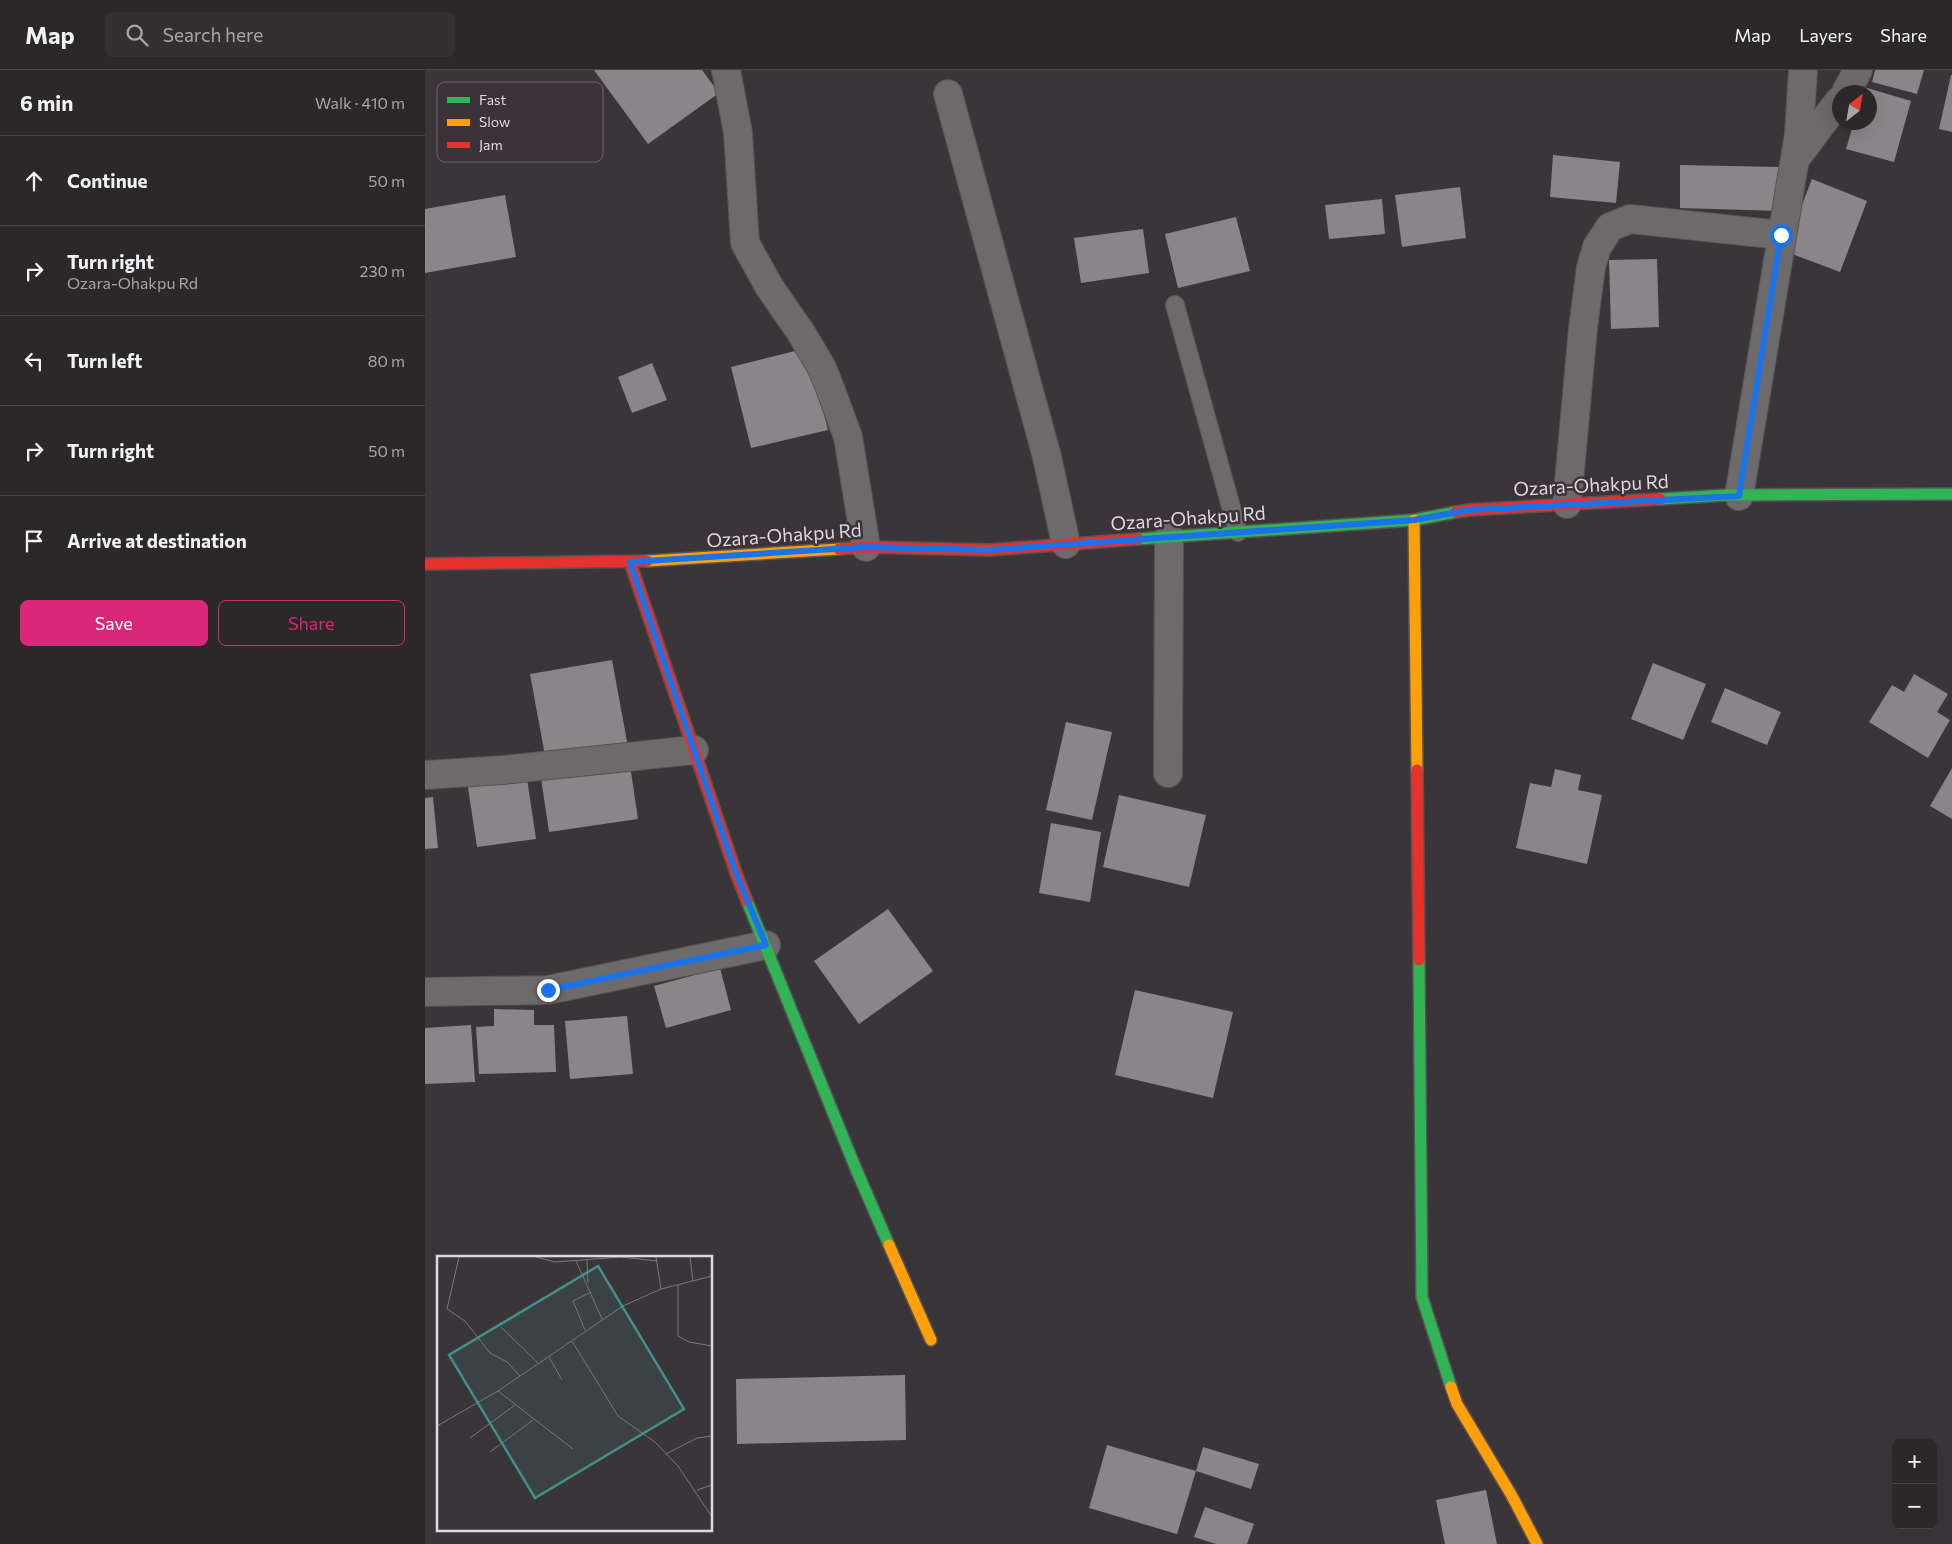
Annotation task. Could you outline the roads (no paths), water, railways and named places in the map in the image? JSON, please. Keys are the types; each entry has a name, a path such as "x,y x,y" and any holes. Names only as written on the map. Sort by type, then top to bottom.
{"street":[{"path":"727,70 738,133 745,243 770,288 800,331 822,368 831,388 848,437 866,547"},
{"path":"1739,496 1799,134 1803,70"},
{"path":"1850,85 1858,70"},
{"path":"948,94 1047,457 1066,544"},
{"path":"1794,161 1832,110"},
{"path":"1567,504 1582,338 1591,267 1597,247 1610,226 1630,219 1781,235"},
{"name":"Ozara-Ohakpu Rd","path":"425,564 630,562 866,547 989,550 1414,520 1468,510 1567,504 1739,496 1952,494"},
{"path":"1414,520 1421,1297 1457,1404 1512,1496 1537,1544"},
{"path":"1168,773 1169,537"},
{"path":"630,562 736,873 855,1169 931,1340"},
{"path":"425,775 503,770 694,750"},
{"path":"425,992 548,990 766,945"}],"lane":[{"path":"1175,305 1239,532"}]}
